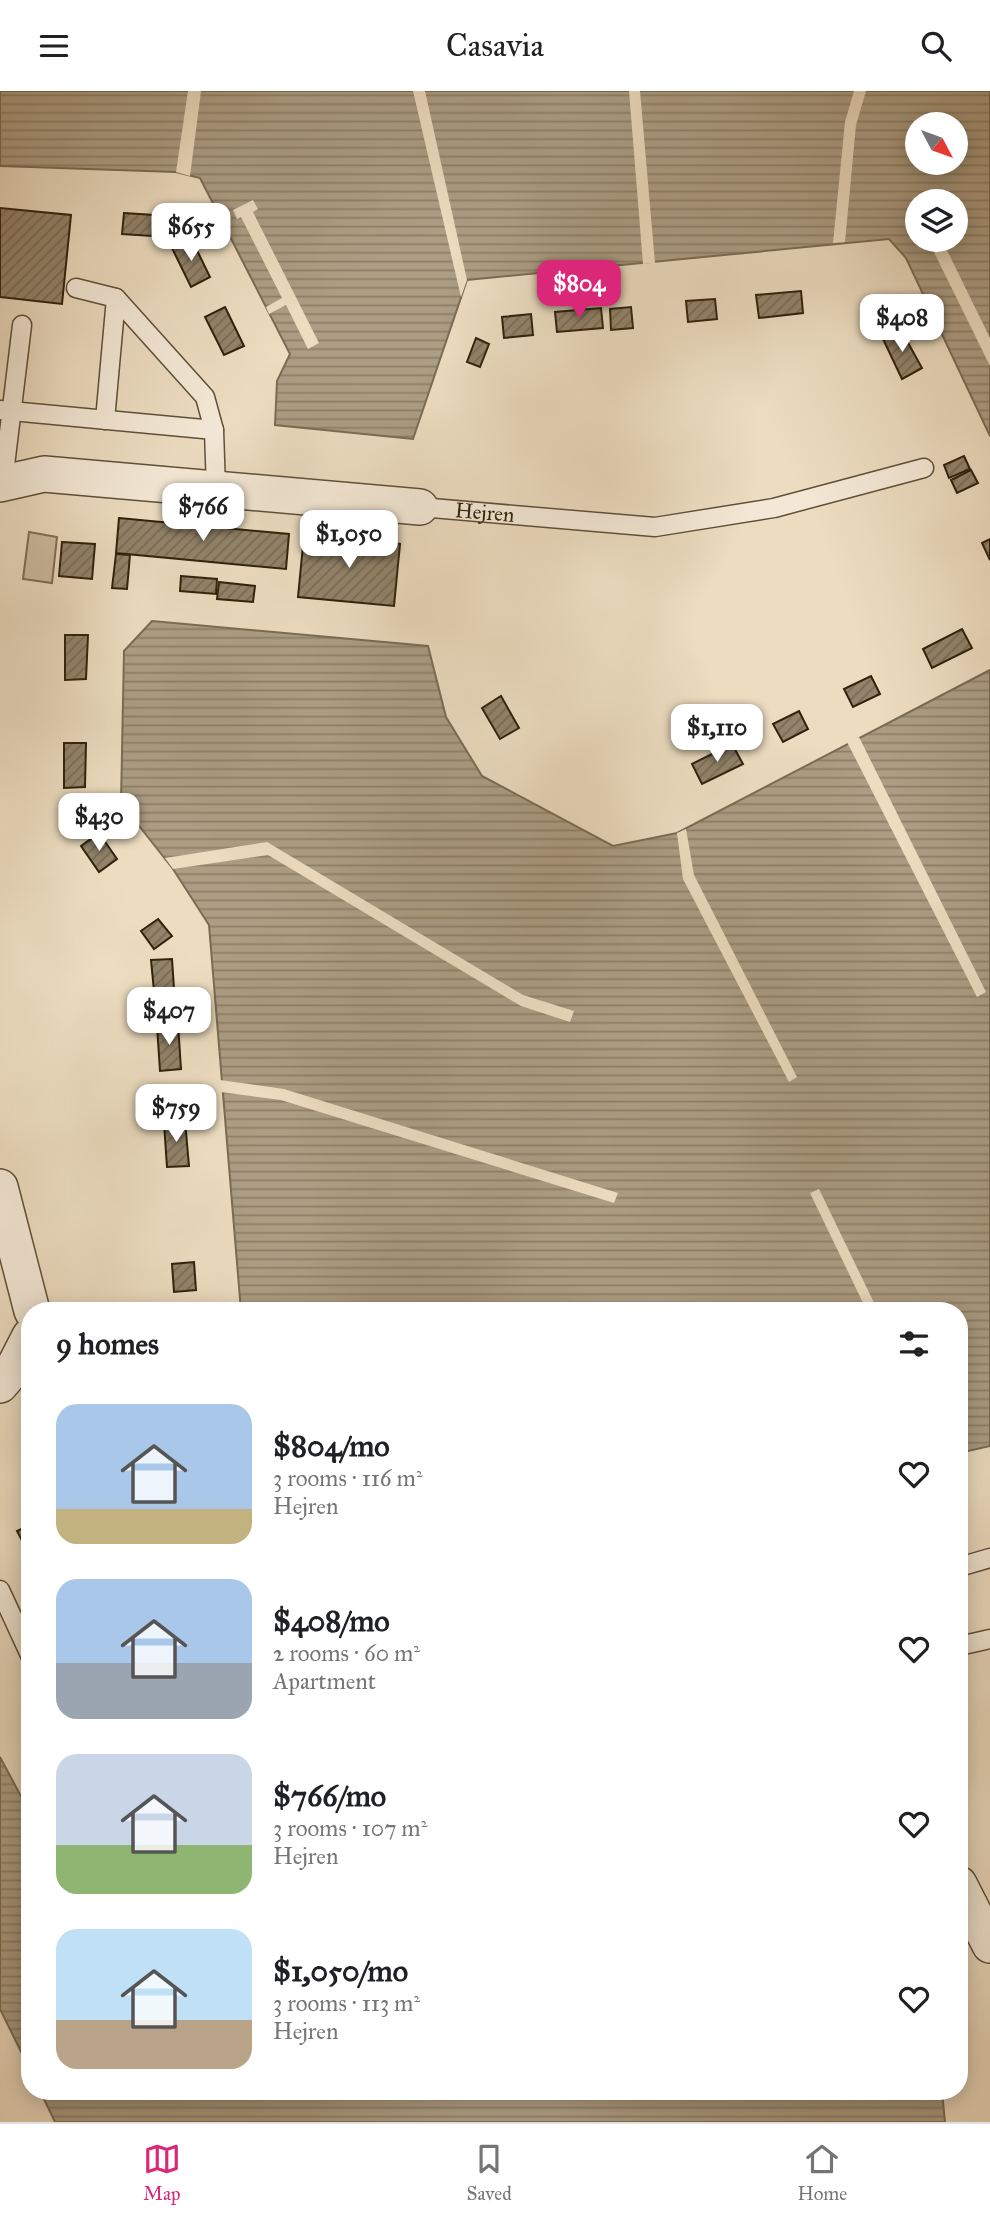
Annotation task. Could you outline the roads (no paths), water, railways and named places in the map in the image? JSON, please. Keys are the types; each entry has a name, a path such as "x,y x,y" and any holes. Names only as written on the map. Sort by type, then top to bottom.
{"street":[{"name":"Hejren","path":"2,483 44,474 420,507"},
{"path":"0,1187 30,1302"},
{"path":"0,1385 12,1371 21,1353"},
{"path":"968,1902 990,1945"}],"lane":[{"path":"76,288 116,298 205,397 214,430 216,489"},
{"path":"105,420 116,298"},
{"path":"2,483 6,410 22,325"},
{"path":"6,410 214,430"},
{"name":"Hejren","path":"420,507 655,527 774,508 924,468"},
{"path":"968,1564 990,1558"},
{"path":"0,1590 21,1636"},
{"path":"968,1644 990,1639"}]}
